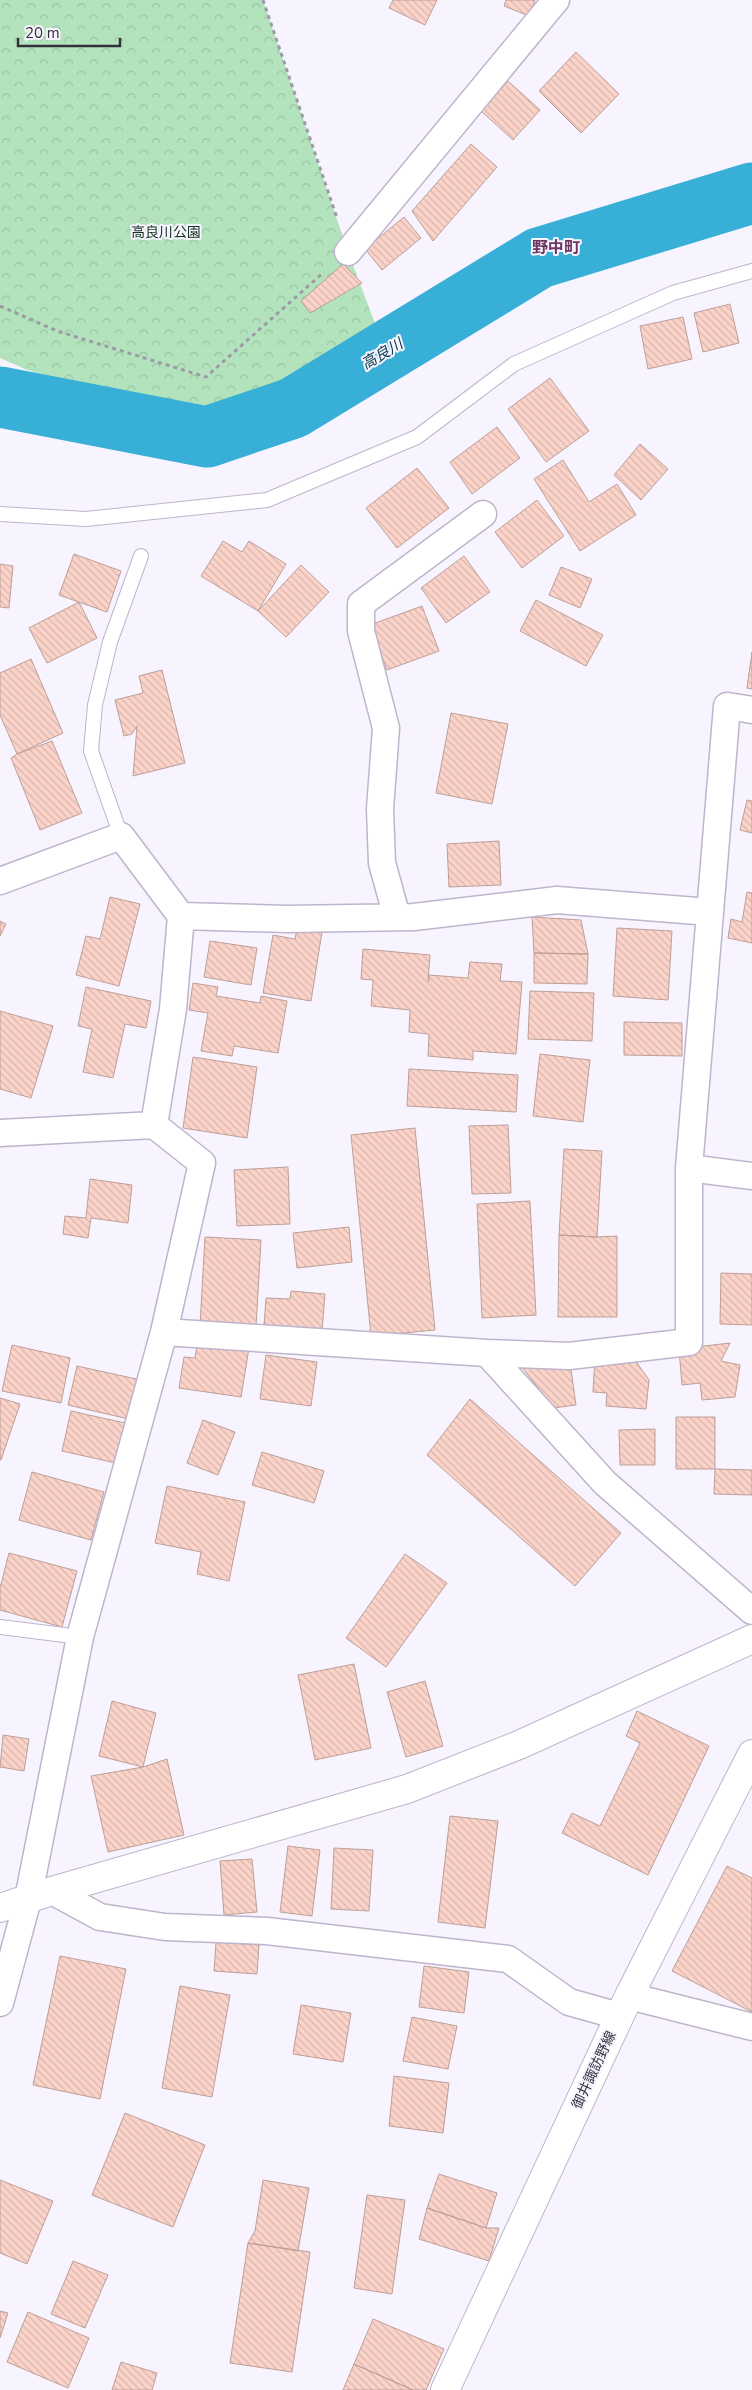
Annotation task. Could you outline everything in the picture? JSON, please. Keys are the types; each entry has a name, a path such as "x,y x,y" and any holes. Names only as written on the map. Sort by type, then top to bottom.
{"street":[{"path":"348,252 556,0"},
{"path":"397,918 382,863 380,808 386,728 361,631 361,604 483,514"},
{"path":"164,1332 487,1354 568,1356 689,1342 689,1168 727,706 752,710"},
{"path":"0,881 121,836 181,916 173,1009 154,1125"},
{"path":"181,916 287,919 397,918 558,900 710,912"},
{"path":"0,1133 154,1125 202,1164 164,1332 80,1637 40,1895 0,2003"},
{"path":"689,1168 752,1176"},
{"path":"487,1354 605,1483 752,1611"},
{"path":"0,1908 407,1789 519,1745 752,1639"},
{"name":"御井諏訪野線","path":"445,2390 624,2006 752,1754"},
{"path":"40,1895 100,1918 165,1927 267,1931 508,1959 569,2002 624,2006 752,2026"}],"lane":[{"path":"0,514 86,519 267,500 417,437 514,364 673,293 752,271"},
{"path":"121,836 92,751 92,742 95,705 110,642 141,556"},
{"path":"0,1627 80,1637"}],"path":[{"path":"0,306 57,330 206,377 306,286 348,252 263,0"}],"green space":[{"name":"高良川公園","path":"0,0 263,0 348,252 379,334 205,418 27,370 0,358"}],"building":[{"path":"393,0 437,0 425,25 389,8"},
{"path":"506,0 535,0 529,16 504,6"},
{"path":"576,52 619,94 581,133 539,91"},
{"path":"508,81 540,110 513,140 481,111"},
{"path":"471,144 497,167 433,241 412,211"},
{"path":"404,217 421,238 382,270 365,249"},
{"path":"343,264 362,283 310,313 301,301"},
{"path":"730,304 739,343 703,352 694,313"},
{"path":"683,317 692,359 648,369 640,326"},
{"path":"550,378 589,431 546,462 508,409"},
{"path":"497,427 520,458 472,494 450,462"},
{"path":"640,444 668,469 641,500 614,475"},
{"path":"563,460 589,502 617,484 636,515 580,551 534,479"},
{"path":"417,468 449,508 397,548 366,508"},
{"path":"537,500 564,536 522,568 495,532"},
{"path":"223,541 242,552 249,541 286,564 258,611 201,576"},
{"path":"74,554 121,571 107,612 59,595"},
{"path":"464,556 490,592 446,623 421,588"},
{"path":"0,564 13,566 9,608 0,607"},
{"path":"301,565 329,592 286,637 258,611"},
{"path":"561,567 592,579 580,608 549,595"},
{"path":"536,600 603,635 586,666 520,631"},
{"path":"79,602 97,638 47,663 29,628"},
{"path":"422,606 439,651 387,670 370,625"},
{"path":"752,652 752,689 747,688"},
{"path":"31,659 63,733 17,754 0,715 0,673"},
{"path":"162,670 185,763 133,776 137,726 132,734 124,736 115,700 143,693 139,676"},
{"path":"451,713 508,724 492,804 436,793"},
{"path":"52,741 82,813 40,830 11,758"},
{"path":"747,800 752,801 752,833 740,830"},
{"path":"499,841 501,885 449,887 447,844"},
{"path":"747,892 752,893 752,943 728,938 731,919 742,922"},
{"path":"110,897 140,904 119,986 76,975 86,936 100,939"},
{"path":"532,917 581,920 588,954 534,953"},
{"path":"0,921 6,924 0,936"},
{"path":"297,928 322,932 311,1001 263,993 273,935 295,939"},
{"path":"617,928 672,931 668,1000 613,996"},
{"path":"210,941 257,948 251,985 204,977"},
{"path":"363,949 430,955 428,981 429,975 468,978 470,962 502,964 500,981 522,982 516,1054 473,1051 473,1060 428,1056 429,1034 409,1032 410,1010 371,1006 373,980 361,979"},
{"path":"534,953 588,954 587,984 534,983"},
{"path":"193,983 218,987 216,996 260,1003 261,996 287,1001 278,1053 234,1046 232,1056 201,1051 208,1013 189,1010"},
{"path":"86,987 151,1001 146,1028 125,1024 113,1078 83,1072 92,1029 78,1026"},
{"path":"530,991 594,993 592,1041 528,1039"},
{"path":"0,1011 53,1026 31,1098 0,1089"},
{"path":"624,1022 682,1023 682,1056 624,1055"},
{"path":"540,1054 590,1060 583,1122 533,1116"},
{"path":"193,1057 257,1067 247,1138 183,1128"},
{"path":"409,1069 518,1075 516,1112 407,1106"},
{"path":"508,1125 511,1193 472,1194 469,1126"},
{"path":"415,1128 435,1330 371,1336 351,1135"},
{"path":"564,1149 602,1151 597,1237 559,1235"},
{"path":"288,1167 290,1224 237,1226 234,1170"},
{"path":"90,1179 132,1185 128,1223 91,1218 88,1238 63,1234 65,1216 86,1218"},
{"path":"530,1201 536,1315 482,1318 477,1204"},
{"path":"349,1227 352,1262 297,1268 293,1233"},
{"path":"559,1235 617,1236 617,1317 558,1317"},
{"path":"205,1237 261,1240 256,1327 200,1325"},
{"path":"721,1273 752,1274 752,1325 720,1324"},
{"path":"291,1291 325,1294 322,1331 264,1326 266,1298 290,1299"},
{"path":"198,1341 249,1348 241,1397 179,1388 184,1357 195,1358"},
{"path":"730,1343 721,1361 740,1365 735,1397 702,1400 700,1383 682,1385 679,1349"},
{"path":"12,1345 70,1358 61,1403 2,1391"},
{"path":"266,1355 317,1362 311,1406 260,1399"},
{"path":"569,1356 576,1405 553,1408 519,1363"},
{"path":"595,1357 635,1360 649,1380 646,1409 606,1406 607,1393 593,1392"},
{"path":"77,1366 141,1380 133,1420 68,1405"},
{"path":"0,1398 20,1404 1,1460 0,1460"},
{"path":"470,1399 621,1533 575,1586 427,1455"},
{"path":"71,1411 125,1423 116,1463 62,1451"},
{"path":"676,1417 715,1417 715,1469 676,1469"},
{"path":"203,1420 235,1432 218,1475 187,1463"},
{"path":"655,1429 655,1465 620,1465 619,1430"},
{"path":"262,1452 324,1471 314,1503 252,1485"},
{"path":"715,1469 752,1470 752,1495 714,1494"},
{"path":"32,1472 104,1492 91,1540 19,1520"},
{"path":"167,1486 245,1502 229,1581 197,1574 201,1552 155,1543"},
{"path":"9,1553 77,1571 62,1627 0,1610 0,1588"},
{"path":"405,1554 447,1583 386,1667 346,1638"},
{"path":"354,1664 371,1748 315,1760 298,1675"},
{"path":"425,1681 443,1746 406,1757 387,1692"},
{"path":"112,1701 156,1713 143,1767 99,1756"},
{"path":"637,1711 709,1746 648,1875 562,1833 572,1813 600,1826 640,1743 626,1736"},
{"path":"3,1735 29,1739 24,1771 0,1767"},
{"path":"167,1759 184,1835 108,1852 91,1776 143,1767"},
{"path":"450,1816 498,1821 485,1928 438,1922"},
{"path":"288,1846 320,1850 312,1916 280,1912"},
{"path":"334,1848 373,1850 369,1911 331,1909"},
{"path":"252,1859 257,1912 224,1915 220,1861"},
{"path":"727,1866 752,1878 752,2012 672,1971"},
{"path":"216,1942 259,1945 257,1974 214,1971"},
{"path":"60,1956 126,1969 100,2099 33,2085"},
{"path":"424,1966 469,1972 464,2013 419,2007"},
{"path":"180,1986 230,1995 212,2097 162,2088"},
{"path":"301,2005 351,2013 343,2062 293,2054"},
{"path":"412,2017 457,2026 448,2069 403,2061"},
{"path":"394,2076 449,2083 443,2133 389,2126"},
{"path":"125,2113 205,2145 173,2227 92,2195"},
{"path":"439,2174 497,2193 486,2228 427,2208"},
{"path":"0,2180 53,2201 27,2264 0,2253"},
{"path":"263,2180 309,2188 298,2251 248,2243 255,2231"},
{"path":"367,2195 405,2200 392,2294 354,2288"},
{"path":"427,2208 486,2228 499,2228 489,2261 419,2239"},
{"path":"248,2243 310,2252 292,2372 230,2363"},
{"path":"73,2261 108,2275 85,2328 51,2314"},
{"path":"0,2311 8,2313 0,2338"},
{"path":"28,2312 89,2338 68,2388 7,2362"},
{"path":"373,2319 444,2349 426,2390 413,2390 354,2364"},
{"path":"121,2362 157,2373 152,2390 112,2390"},
{"path":"354,2364 413,2390 343,2390"}],"waterway":[{"name":"高良川","path":"0,397 207,437 293,408 539,258 752,193"}],"district":[{"name":"野中町","path":"556,248"}]}
